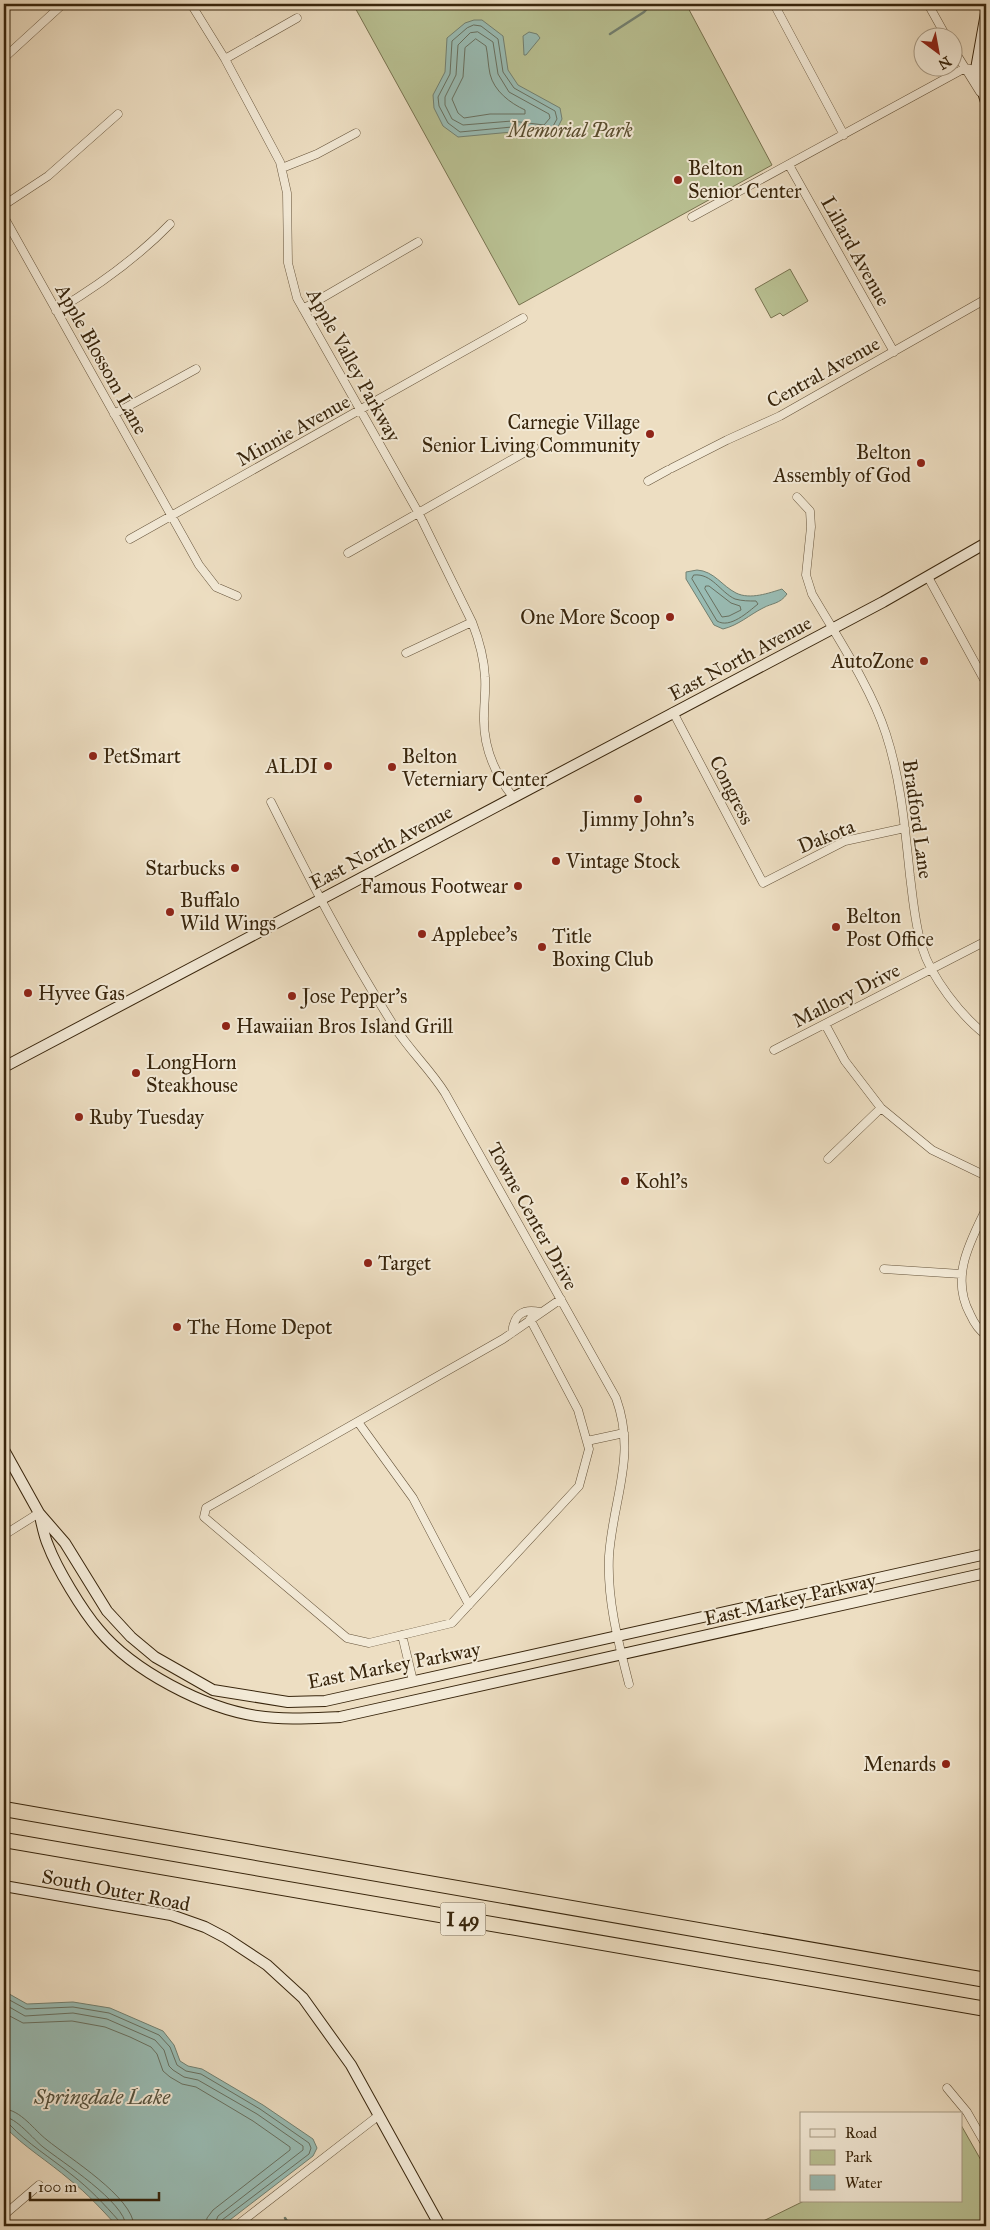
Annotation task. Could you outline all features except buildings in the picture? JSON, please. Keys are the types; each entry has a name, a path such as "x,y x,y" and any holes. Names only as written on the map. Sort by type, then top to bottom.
{"highway":[{"name":"I 49","path":"4,1809 986,1980"},
{"name":"I 49","path":"4,1840 986,2009"}],"street":[{"path":"4,58 63,4"},
{"name":"Apple Valley Parkway","path":"191,4 225,59 268,137 282,168 287,193 287,253 294,291 418,512 472,622 480,648 485,675 484,724 486,745 496,773 513,797"},
{"path":"774,4 844,135"},
{"path":"928,4 941,28"},
{"path":"985,100 976,69 986,13"},
{"path":"225,59 297,18"},
{"path":"962,63 985,100"},
{"path":"692,217 965,68 986,72"},
{"path":"4,205 48,176 118,114"},
{"path":"282,168 317,154 356,133"},
{"name":"Lillard Avenue","path":"789,165 894,352"},
{"name":"Apple Blossom Lane","path":"4,217 206,576 221,590 237,596"},
{"path":"56,311 89,292 124,266 170,224"},
{"path":"304,309 418,242"},
{"name":"Central Avenue","path":"648,481 734,436 780,416 986,299"},
{"name":"Minnie Avenue","path":"130,539 523,318"},
{"path":"114,414 196,369"},
{"path":"348,553 534,447"},
{"name":"Bradford Lane","path":"797,497 810,511 811,527 806,574 812,594 872,702 886,733 895,766 905,828 917,927 922,948 932,970 960,1009 986,1035"},
{"name":"East North Avenue","path":"4,1067 833,629 986,543"},
{"path":"928,577 986,684"},
{"path":"406,653 472,622"},
{"name":"Congress","path":"674,712 763,883"},
{"name":"Towne Center Drive","path":"271,802 320,899 394,1027 434,1075 445,1092 616,1398 622,1416 626,1446 624,1478 616,1512 610,1556 611,1612 629,1684"},
{"name":"Dakota","path":"763,883 845,842 905,828"},
{"name":"Mallory Drive","path":"774,1050 986,941"},
{"path":"825,1024 845,1061 881,1108 932,1150 986,1176"},
{"path":"828,1159 881,1108"},
{"path":"986,1209 964,1257 961,1274 963,1297 967,1309 980,1331 986,1335"},
{"path":"884,1269 961,1274"},
{"path":"530,1319 578,1410 589,1449 579,1486 452,1622 369,1643 348,1638 204,1517 206,1508 512,1333 530,1319 540,1312 561,1299"},
{"path":"512,1333 515,1317 522,1312 530,1310 540,1312"},
{"path":"358,1422 413,1498 469,1604"},
{"path":"586,1441 624,1433"},
{"path":"4,1450 39,1512 4,1535"},
{"name":"East Markey Parkway","path":"39,1512 65,1543 108,1611 131,1637 155,1657 213,1690 254,1698 298,1702 325,1701 986,1554"},
{"name":"East Markey Parkway","path":"39,1512 47,1545 76,1597 99,1630 131,1660 201,1699 248,1714 295,1718 340,1717 986,1573"},
{"path":"402,1635 413,1681"},
{"name":"South Outer Road","path":"4,1886 171,1915 205,1927 248,1950 286,1981 312,2009 350,2065 440,2226"},
{"path":"947,2088 967,2112 986,2145"},
{"path":"236,2226 378,2116"},
{"path":"4,2215 39,2184"}],"green space":[{"name":"Memorial Park","path":"353,4 686,4 772,165 519,305"},
{"path":"790,269 808,301 783,316 780,313 771,318 755,289"},
{"path":"962,2127 986,2169 986,2226 753,2226 802,2202 962,2202"}],"water":[{"path":"482,20 503,36 508,70 518,85 560,108 562,119 556,131 547,137 512,132 458,137 443,126 434,108 433,95 445,72 447,38 465,23"},
{"path":"529,32 537,34 540,38 524,55 523,36"},
{"path":"697,570 708,573 741,595 759,595 782,589 787,594 779,602 763,608 734,625 723,629 714,625 686,579 686,572"},
{"name":"Springdale Lake","path":"4,1991 27,2004 73,2002 110,2008 163,2031 174,2045 180,2061 188,2066 202,2069 263,2105 313,2139 317,2148 313,2156 222,2226 117,2226 83,2191 4,2126"}],"waterway":[{"path":"610,34 644,12 651,4"},
{"path":"285,2218 290,2226"}],"place":[{"name":"Belton Senior Center","path":"678,180"},
{"name":"Carnegie Village Senior Living Community","path":"650,434"},
{"name":"Belton Assembly of God","path":"921,463"},
{"name":"One More Scoop","path":"670,617"},
{"name":"AutoZone","path":"924,661"},
{"name":"PetSmart","path":"93,756"},
{"name":"ALDI","path":"328,766"},
{"name":"Belton Veterniary Center","path":"392,767"},
{"name":"Jimmy John's","path":"638,799"},
{"name":"Vintage Stock","path":"556,861"},
{"name":"Starbucks","path":"235,868"},
{"name":"Famous Footwear","path":"518,886"},
{"name":"Buffalo Wild Wings","path":"170,912"},
{"name":"Belton Post Office","path":"836,927"},
{"name":"Applebee's","path":"422,934"},
{"name":"Title Boxing Club","path":"542,947"},
{"name":"Hyvee Gas","path":"28,993"},
{"name":"Jose Pepper's","path":"292,996"},
{"name":"Hawaiian Bros Island Grill","path":"226,1026"},
{"name":"LongHorn Steakhouse","path":"136,1073"},
{"name":"Ruby Tuesday","path":"79,1117"},
{"name":"Kohl's","path":"625,1181"},
{"name":"Target","path":"368,1263"},
{"name":"The Home Depot","path":"177,1327"},
{"name":"Menards","path":"946,1764"}]}
